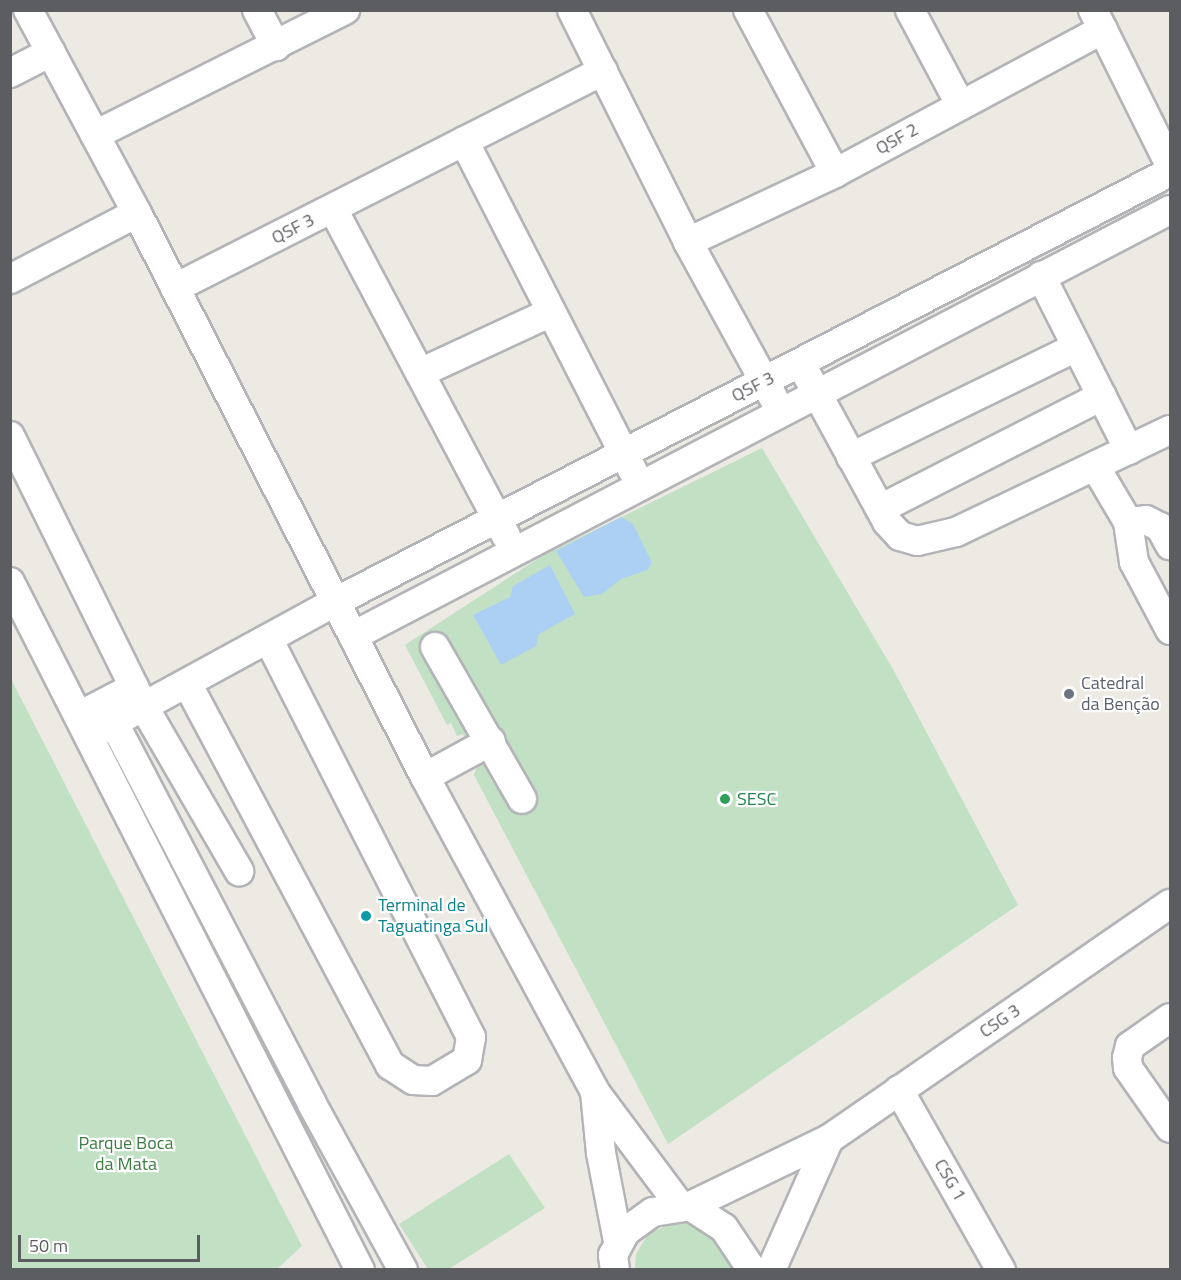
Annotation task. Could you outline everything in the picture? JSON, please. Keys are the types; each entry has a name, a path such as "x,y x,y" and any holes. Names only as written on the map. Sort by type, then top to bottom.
{"street":[{"path":"28,10 137,213 425,777 595,1092 686,1207 724,1228 752,1269"},
{"path":"257,10 276,46"},
{"path":"94,135 345,10"},
{"path":"572,10 688,242 780,411"},
{"path":"748,10 835,173"},
{"path":"910,10 960,104"},
{"name":"QSF 2","path":"688,242 835,173 960,104 1098,20 1170,165"},
{"path":"10,73 51,52"},
{"name":"QSF 3","path":"175,288 603,71"},
{"path":"464,141 549,313 640,484"},
{"name":"QSF 3","path":"95,724 139,697 187,683 335,602 1170,172"},
{"path":"333,209 514,552"},
{"path":"353,636 816,392 1170,210"},
{"path":"10,279 137,213"},
{"path":"1041,276 1129,450"},
{"path":"420,373 549,313"},
{"path":"851,457 1077,347"},
{"path":"800,363 880,509 900,536 930,541 1170,430"},
{"path":"880,509 1102,396"},
{"path":"10,436 139,697 239,871"},
{"path":"1095,466 1128,522 1134,562 1170,630"},
{"path":"1128,522 1146,520 1160,527 1170,545"},
{"path":"10,582 95,724 312,1104 403,1269"},
{"path":"187,683 390,1065 413,1080 432,1081 467,1059 471,1038 268,639"},
{"path":"435,647 491,741 522,799"},
{"path":"95,724 360,1269"},
{"path":"425,777 491,741"},
{"name":"CSG 3","path":"611,1259 653,1212 686,1207 829,1139 1170,904"},
{"path":"1170,1018 1130,1046 1127,1058 1128,1068 1170,1128"},
{"name":"CSG 1","path":"899,1090 1001,1269"},
{"path":"595,1092 611,1259"},
{"path":"771,1269 829,1139"}],"green space":[{"name":"SESC","path":"762,448 894,671 1018,905 668,1144 474,775 478,763 463,734 457,736 451,723 447,725 405,645 542,556"},
{"name":"Parque Boca da Mata","path":"10,677 302,1246 277,1269 11,1269"},
{"path":"509,1154 545,1208 449,1269 428,1269 399,1224"},
{"path":"675,1222 694,1224 709,1234 740,1270 635,1270 636,1254 648,1234"}],"water":[{"path":"621,517 633,524 652,563 647,570 621,579 602,594 584,597 556,551"},
{"path":"550,565 575,614 539,634 536,646 501,665 473,615 510,597 513,586"}],"place":[{"name":"Catedral da Benção","path":"1069,694"},
{"name":"SESC","path":"725,799"},
{"name":"Terminal de Taguatinga Sul","path":"366,916"}]}
